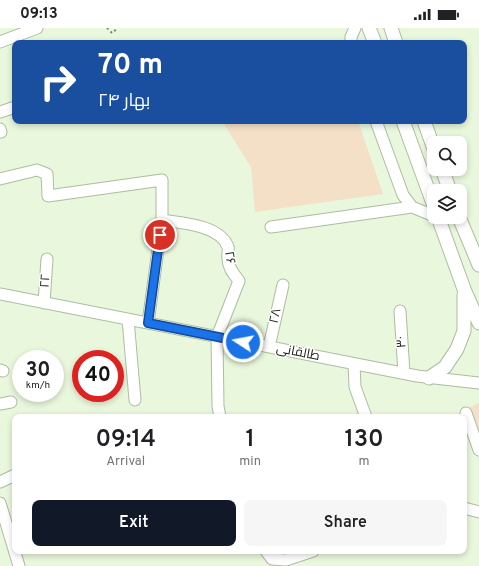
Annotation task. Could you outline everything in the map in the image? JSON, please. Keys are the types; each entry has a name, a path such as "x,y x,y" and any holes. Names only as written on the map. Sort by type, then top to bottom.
{"main road":[{"path":"369,28 374,40"},
{"path":"391,28 395,40"},
{"path":"404,124 427,189"},
{"path":"425,124 429,136"},
{"path":"439,224 464,289 479,323"},
{"path":"463,224 479,265"},
{"path":"429,378 445,366 457,349 464,331 464,289"}],"street":[{"path":"0,42 34,28"},
{"path":"350,40 350,37 355,28"},
{"path":"0,112 12,108"},
{"path":"377,124 403,195 412,207"},
{"path":"0,179 37,170 47,174 48,196 162,180 162,220 148,323"},
{"path":"271,227 412,207 427,212"},
{"name":"۲۶","path":"162,220 204,227 222,237 228,248 230,269 239,281 217,337"},
{"name":"۲۲","path":"44,303 47,259"},
{"name":"۲۸","path":"268,347 283,285"},
{"name":"طالقانی","path":"0,294 429,378 479,383"},
{"name":"۳۰","path":"400,311 404,373"},
{"path":"128,319 135,400"},
{"path":"217,337 219,414"},
{"path":"354,364 355,387 365,414"},
{"path":"0,404 11,402"},
{"path":"467,416 479,450"},
{"path":"0,482 12,476"},
{"path":"0,503 12,543"},
{"path":"467,509 479,512"},
{"path":"15,554 19,566"},
{"path":"268,554 272,559 286,560 304,554"}],"path":[{"path":"107,28 112,33 118,28"}],"shaded area":[{"path":"224,124 359,124 383,194 255,212 251,167"},
{"path":"479,403 479,433 468,408"}],"route":[{"path":"160,235 148,323 243,342"}]}
